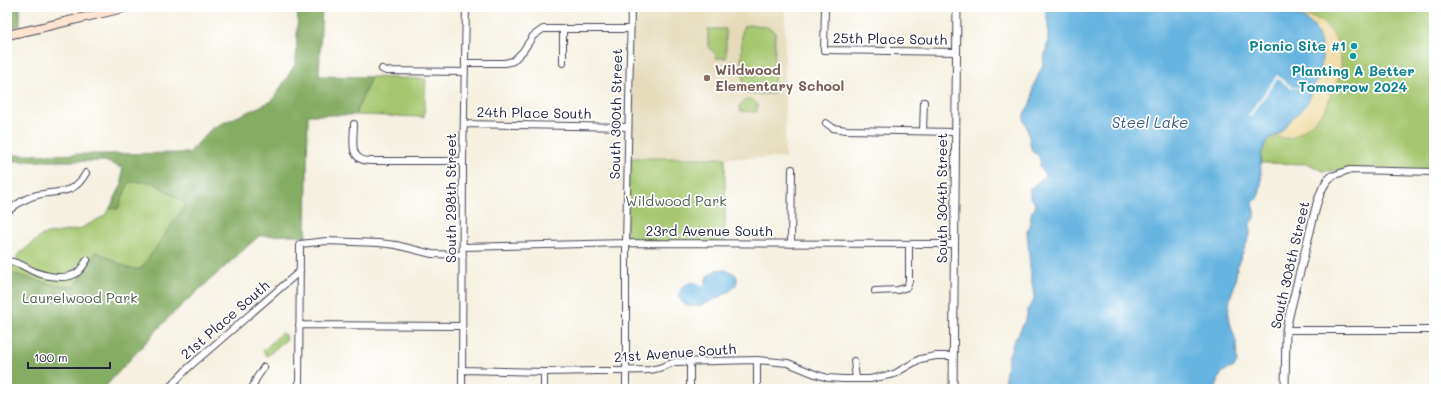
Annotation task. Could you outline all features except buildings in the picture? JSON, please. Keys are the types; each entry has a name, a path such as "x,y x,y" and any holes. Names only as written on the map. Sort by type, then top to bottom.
{"main road":[{"path":"7,35 35,30 128,7"}],"street":[{"name":"South 298th Street","path":"462,389 463,161 466,7"},
{"name":"South 300th Street","path":"626,389 626,243 631,7"},
{"name":"25th Place South","path":"825,7 824,50 957,52"},
{"name":"South 304th Street","path":"953,389 957,7"},
{"path":"465,63 505,63 513,61 524,51 533,36 543,29 630,29"},
{"path":"563,29 563,63"},
{"path":"382,69 386,71 465,72"},
{"path":"923,132 924,102"},
{"path":"826,123 833,128 843,130 955,132"},
{"path":"354,124 354,151 357,158 362,160 463,161"},
{"name":"24th Place South","path":"464,124 628,127"},
{"path":"791,244 792,169"},
{"path":"1332,176 1349,170 1434,172"},
{"path":"7,212 17,204 32,197 70,190 80,183 86,173"},
{"name":"South 308th Street","path":"1285,389 1286,330 1317,203 1326,181 1332,176"},
{"path":"299,389 300,244 327,241 379,243 396,245 432,254 463,255"},
{"name":"23rd Avenue South","path":"463,247 626,243 955,244"},
{"path":"876,291 898,290 907,287 909,281 909,244"},
{"path":"7,261 18,263 38,273 72,276 77,273 87,260"},
{"name":"21st Place South","path":"168,389 189,367 300,271"},
{"path":"299,325 462,326"},
{"path":"1286,330 1434,330"},
{"name":"21st Avenue South","path":"462,370 544,372 626,370 655,369 675,362 757,360 788,363 828,378 856,379 888,376 899,372 916,360 954,356"},
{"path":"757,360 757,389"},
{"path":"690,361 690,389"},
{"path":"854,361 856,379"},
{"path":"252,389 256,379 264,367"},
{"path":"544,372 544,389"}],"shaded area":[{"name":"Wildwood Elementary School","path":"631,7 785,7 785,158 628,158"}],"green space":[{"path":"7,7 20,7 20,26 7,28"},
{"name":"Laurelwood Park","path":"298,7 322,7 319,76 371,77 355,115 308,115 306,238 296,235 259,236 170,316 103,389 7,389 12,314 7,284 7,272 54,285 75,287 96,251 128,268 141,269 186,204 152,182 129,182 118,209 110,208 122,184 122,168 105,161 11,161 12,155 189,153 212,128 272,101 296,63"},
{"path":"1272,7 1434,7 1434,172 1349,170 1323,171 1309,164 1261,163 1262,151 1268,139 1277,136 1307,102 1317,81 1322,58 1292,13 1277,11"},
{"path":"744,26 760,26 775,32 774,94 749,94 743,90 743,77 741,70 742,30"},
{"path":"708,29 726,29 726,58 716,58 716,55 708,46"},
{"path":"371,77 426,79 424,117 355,115"},
{"path":"745,100 753,100 757,104 757,112 740,111 740,105"},
{"name":"Wildwood Park","path":"628,158 725,158 725,243 626,243"},
{"name":"Laurelwood Park","path":"130,159 262,234 7,389 12,370 12,308 7,291 7,262 17,262 17,256 42,235 80,229 104,216 123,191"},
{"path":"281,333 285,335 287,339 267,356 263,351"}],"sand":[{"path":"1296,14 1317,19 1328,28 1333,35 1339,50 1341,66 1338,80 1334,87 1328,92 1331,96 1322,113 1300,132 1292,137 1284,138 1277,136 1307,102 1317,81 1322,58 1318,35 1311,24"}],"water":[{"name":"Steel Lake","path":"1045,7 1272,7 1282,12 1302,17 1313,26 1317,32 1321,45 1322,59 1320,73 1312,89 1308,102 1276,136 1268,139 1262,152 1261,187 1257,198 1253,203 1255,215 1250,223 1250,235 1238,264 1234,287 1230,298 1228,316 1236,341 1237,363 1234,367 1221,374 1215,389 1003,389 1009,355 1014,341 1027,316 1027,310 1034,300 1027,231 1030,226 1031,213 1035,208 1034,201 1030,198 1030,189 1045,176 1039,166 1041,162 1038,155 1033,152 1031,148 1027,127 1024,121 1024,114 1032,101 1033,87 1042,67 1048,42 1048,25"},
{"path":"716,270 729,271 736,275 737,282 731,290 716,299 703,304 690,306 682,303 679,295 682,287 696,283 702,287 705,284 707,276"}],"pier":[{"path":"1277,75 1291,86 1311,92 1290,87 1277,79 1250,117 1248,116"}],"place":[{"name":"Picnic Site #1","path":"1354,46"},
{"name":"Planting A Better Tomorrow 2024","path":"1353,56"},
{"name":"Wildwood Elementary School","path":"707,78"}]}
